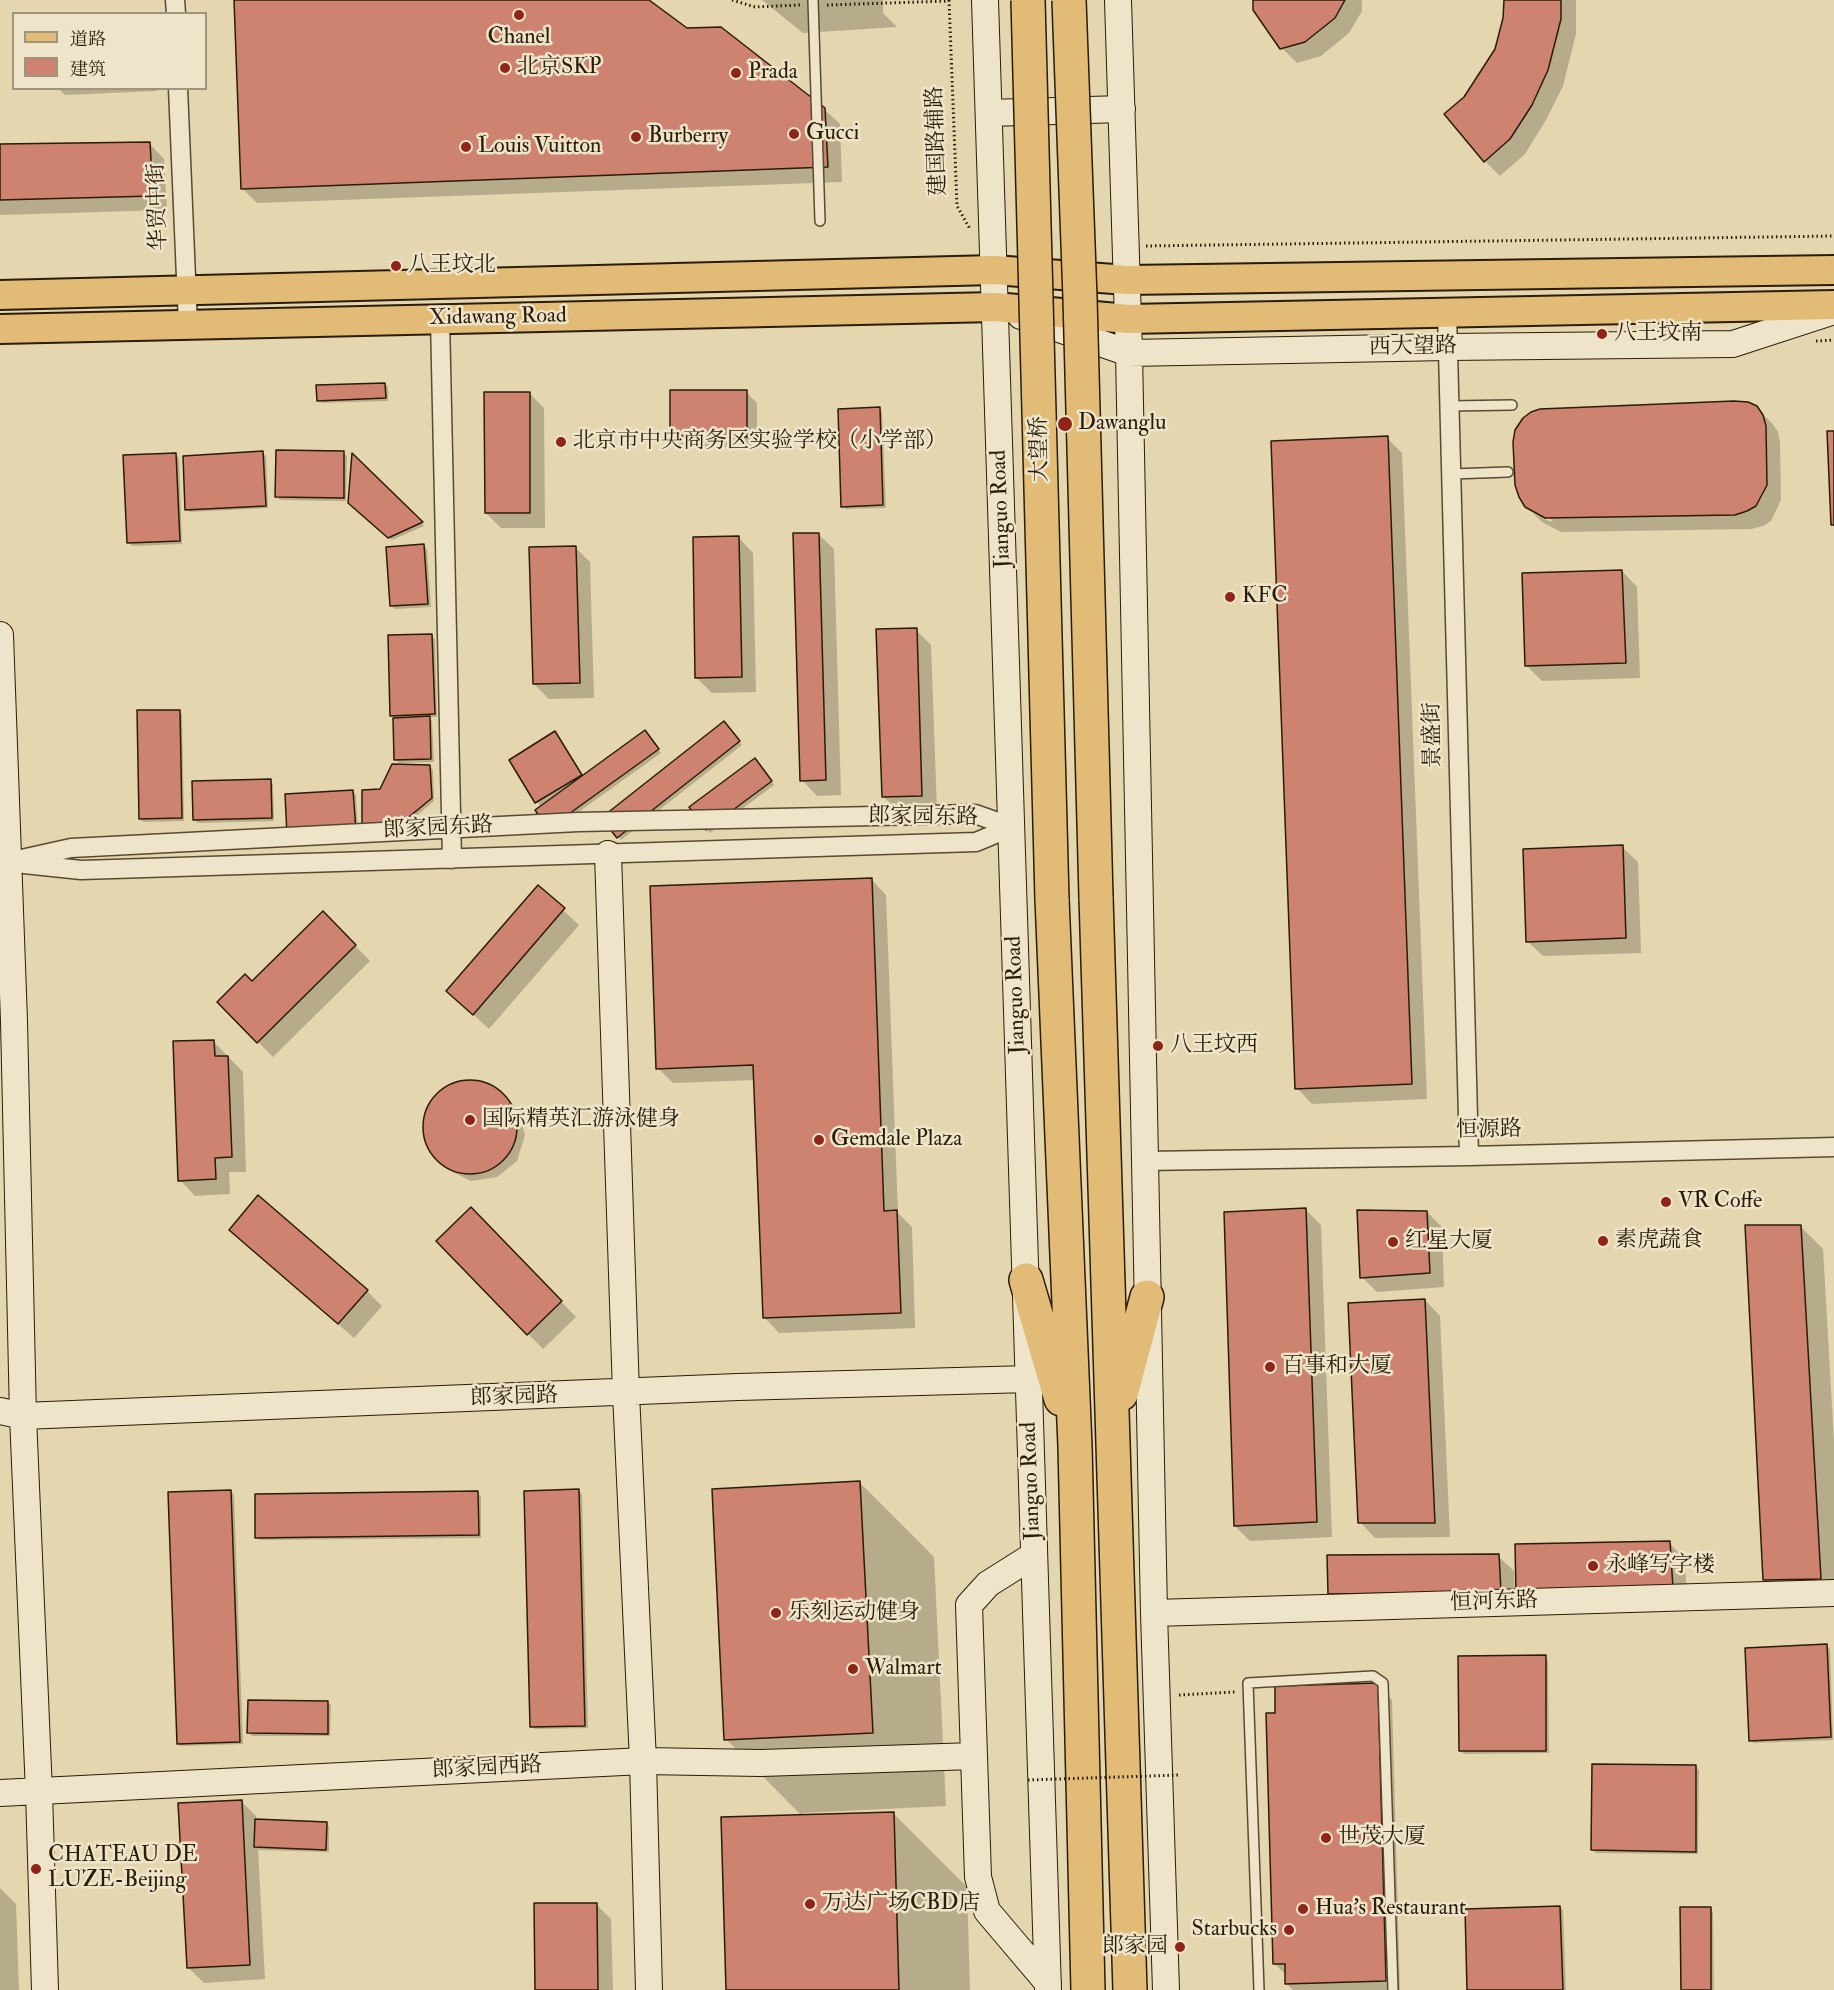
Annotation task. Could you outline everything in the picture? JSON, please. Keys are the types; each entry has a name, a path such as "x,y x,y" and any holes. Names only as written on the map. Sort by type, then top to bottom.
{"highway":[{"name":"大望桥","path":"1028,0 1052,899"},
{"name":"大望桥","path":"1069,0 1080,298 1112,1427"},
{"name":"Jianguo Road","path":"1052,899 1075,1446 1088,1990"},
{"path":"1026,1280 1075,1446"},
{"path":"1130,1990 1112,1427 1147,1297"}],"main road":[{"name":"Xidawang Road","path":"0,295 994,270 1127,280"},
{"path":"1127,280 1834,270"},
{"name":"西大望路","path":"1128,320 1834,305"},
{"name":"Xidawang Road","path":"0,329 995,306 1128,320"}],"street":[{"name":"Jianguo Road","path":"985,0 1048,1986"},
{"path":"1119,0 1129,353 1154,1613 1166,1990"},
{"name":"华贸中街","path":"178,90 188,325"},
{"path":"989,112 1122,109"},
{"name":"西大望路","path":"995,306 1129,353 1733,344 1834,311"},
{"name":"景盛街","path":"1447,313 1468,1156"},
{"path":"440,319 452,859"},
{"path":"0,635 4,861 14,1021 12,1413 39,1792 45,1990"},
{"name":"郎家园东路","path":"4,861 71,848 578,822 975,814 1012,827"},
{"name":"郎家园东路","path":"4,861 81,870 976,842 1012,827"},
{"path":"608,854 626,1393 643,1761 649,1990"},
{"name":"恒源路","path":"1145,1161 1834,1147"},
{"name":"郎家园路","path":"12,1413 1029,1379"},
{"path":"1034,1555 988,1584 969,1605 978,1877 987,1911 1048,1986"},
{"name":"恒河东路","path":"1154,1613 1834,1593"},
{"name":"郎家园西路","path":"0,1793 643,1761 761,1763 974,1756"}],"lane":[{"path":"814,2 820,221"},
{"path":"1449,406 1512,405"},
{"path":"1452,474 1508,472"},
{"path":"1259,1990 1248,1683 1373,1676 1383,1683 1394,1990"}],"path":[{"path":"732,0 755,7 814,2 949,1"},
{"name":"建国路辅路","path":"949,1 957,206 973,234"},
{"path":"1126,246 1834,236"},
{"path":"1156,1697 1248,1691"},
{"path":"1028,1780 1179,1775"}],"building":[{"name":"北京SKP","path":"234,0 649,0 687,28 721,27 825,108 828,167 241,189"},
{"path":"1253,0 1345,0 1335,18 1305,42 1280,49 1253,10"},
{"path":"1504,0 1561,0 1561,19 1548,70 1532,105 1510,139 1484,162 1444,114 1464,97 1495,49 1503,18"},
{"path":"150,142 153,196 0,200 0,144"},
{"path":"385,383 386,398 317,401 316,385"},
{"path":"670,390 747,390 747,437 670,436"},
{"path":"484,392 530,392 530,513 485,513"},
{"path":"1748,402 1757,406 1766,426 1767,485 1756,506 1747,511 1735,515 1545,518 1525,507 1519,497 1515,485 1513,442 1515,430 1523,418 1531,412 1540,409"},
{"path":"880,407 883,505 841,507 838,409"},
{"path":"1827,431 1834,431 1834,525 1831,525"},
{"path":"1388,436 1412,1084 1295,1089 1271,441"},
{"path":"276,450 344,451 344,498 275,497"},
{"path":"263,451 266,506 185,510 183,456"},
{"path":"176,453 180,541 127,543 123,455"},
{"path":"352,453 423,522 388,538 348,503"},
{"path":"793,533 819,533 826,780 800,781"},
{"path":"739,536 742,677 695,678 693,537"},
{"path":"424,544 428,604 390,606 386,547"},
{"path":"576,546 580,683 533,684 529,547"},
{"path":"1622,570 1626,663 1525,666 1522,573"},
{"path":"917,628 922,796 882,797 876,629"},
{"path":"432,634 435,714 390,716 388,635"},
{"path":"137,710 180,710 182,818 139,819"},
{"path":"430,716 431,759 394,760 393,718"},
{"path":"724,721 740,741 617,838 601,818"},
{"path":"645,730 659,749 548,829 535,810"},
{"path":"555,731 582,775 535,803 509,760"},
{"path":"755,758 772,781 706,830 689,807"},
{"path":"392,764 430,765 432,798 393,830 362,830 362,790 380,789"},
{"path":"271,779 272,818 193,820 192,781"},
{"path":"353,790 356,831 287,835 285,794"},
{"path":"1623,845 1626,938 1526,942 1523,849"},
{"name":"Gemdale Plaza","path":"872,878 884,1211 897,1210 901,1313 763,1318 753,1065 656,1069 650,886"},
{"path":"538,885 565,908 473,1015 446,991"},
{"path":"323,911 356,945 257,1043 217,1002 245,974 252,981"},
{"path":"214,1040 215,1056 228,1056 232,1157 215,1158 216,1179 178,1181 173,1041"},
{"name":"国际精英汇游泳健身","path":"470,1080 488,1084 503,1094 513,1109 517,1127 513,1145 503,1160 488,1170 470,1174 452,1170 437,1160 427,1145 423,1127 427,1109 437,1094 452,1084"},
{"path":"258,1195 368,1290 338,1324 229,1230"},
{"path":"471,1207 562,1301 527,1335 436,1241"},
{"name":"百事和大厦","path":"1306,1208 1317,1522 1234,1526 1224,1212"},
{"name":"红星大厦","path":"1357,1210 1427,1211 1430,1273 1360,1278"},
{"path":"1745,1225 1801,1225 1821,1579 1763,1580"},
{"path":"1425,1299 1435,1523 1358,1523 1348,1303"},
{"path":"860,1481 873,1733 724,1740 712,1489"},
{"path":"579,1489 585,1726 530,1727 524,1491"},
{"path":"231,1490 240,1742 177,1744 168,1492"},
{"path":"478,1491 479,1535 255,1538 255,1494"},
{"name":"永峰写字楼","path":"1670,1541 1673,1588 1516,1593 1515,1544"},
{"path":"1499,1554 1501,1592 1328,1594 1327,1555"},
{"path":"1827,1644 1831,1737 1749,1741 1745,1648"},
{"path":"1546,1655 1546,1751 1459,1751 1458,1656"},
{"name":"世茂大厦","path":"1378,1683 1386,1981 1285,1984 1285,1964 1273,1964 1266,1713 1275,1713 1275,1686"},
{"path":"248,1700 328,1701 328,1734 247,1733"},
{"path":"1592,1764 1696,1765 1696,1852 1591,1850"},
{"path":"242,1800 250,1965 187,1968 178,1803"},
{"name":"万达广场CBD店","path":"894,1812 899,1990 726,1990 721,1817"},
{"path":"255,1819 327,1822 326,1850 254,1847"},
{"path":"534,1903 597,1903 598,1990 535,1990"},
{"path":"1560,1906 1563,1990 1467,1990 1465,1909"},
{"path":"1680,1907 1711,1907 1711,1990 1681,1990"}],"place":[{"name":"Chanel","path":"519,15"},
{"name":"北京SKP","path":"505,68"},
{"name":"Prada","path":"736,73"},
{"name":"Gucci","path":"794,134"},
{"name":"Burberry","path":"636,137"},
{"name":"Louis Vuitton","path":"466,147"},
{"name":"八王坟北","path":"396,266"},
{"name":"八王坟南","path":"1602,334"},
{"name":"Dawanglu","path":"1065,424"},
{"name":"北京市中央商务区实验学校（小学部）","path":"561,442"},
{"name":"KFC","path":"1230,597"},
{"name":"八王坟西","path":"1158,1046"},
{"name":"国际精英汇游泳健身","path":"470,1120"},
{"name":"Gemdale Plaza","path":"819,1140"},
{"name":"VR Coffe","path":"1666,1202"},
{"name":"素虎蔬食","path":"1603,1241"},
{"name":"红星大厦","path":"1393,1242"},
{"name":"百事和大厦","path":"1270,1367"},
{"name":"永峰写字楼","path":"1593,1566"},
{"name":"乐刻运动健身","path":"776,1613"},
{"name":"Walmart","path":"853,1669"},
{"name":"世茂大厦","path":"1326,1838"},
{"name":"CHATEAU DE LUZE-Beijing","path":"36,1869"},
{"name":"万达广场CBD店","path":"810,1904"},
{"name":"Hua's Restaurant","path":"1303,1909"},
{"name":"Starbucks","path":"1289,1930"},
{"name":"郎家园","path":"1180,1947"}]}
